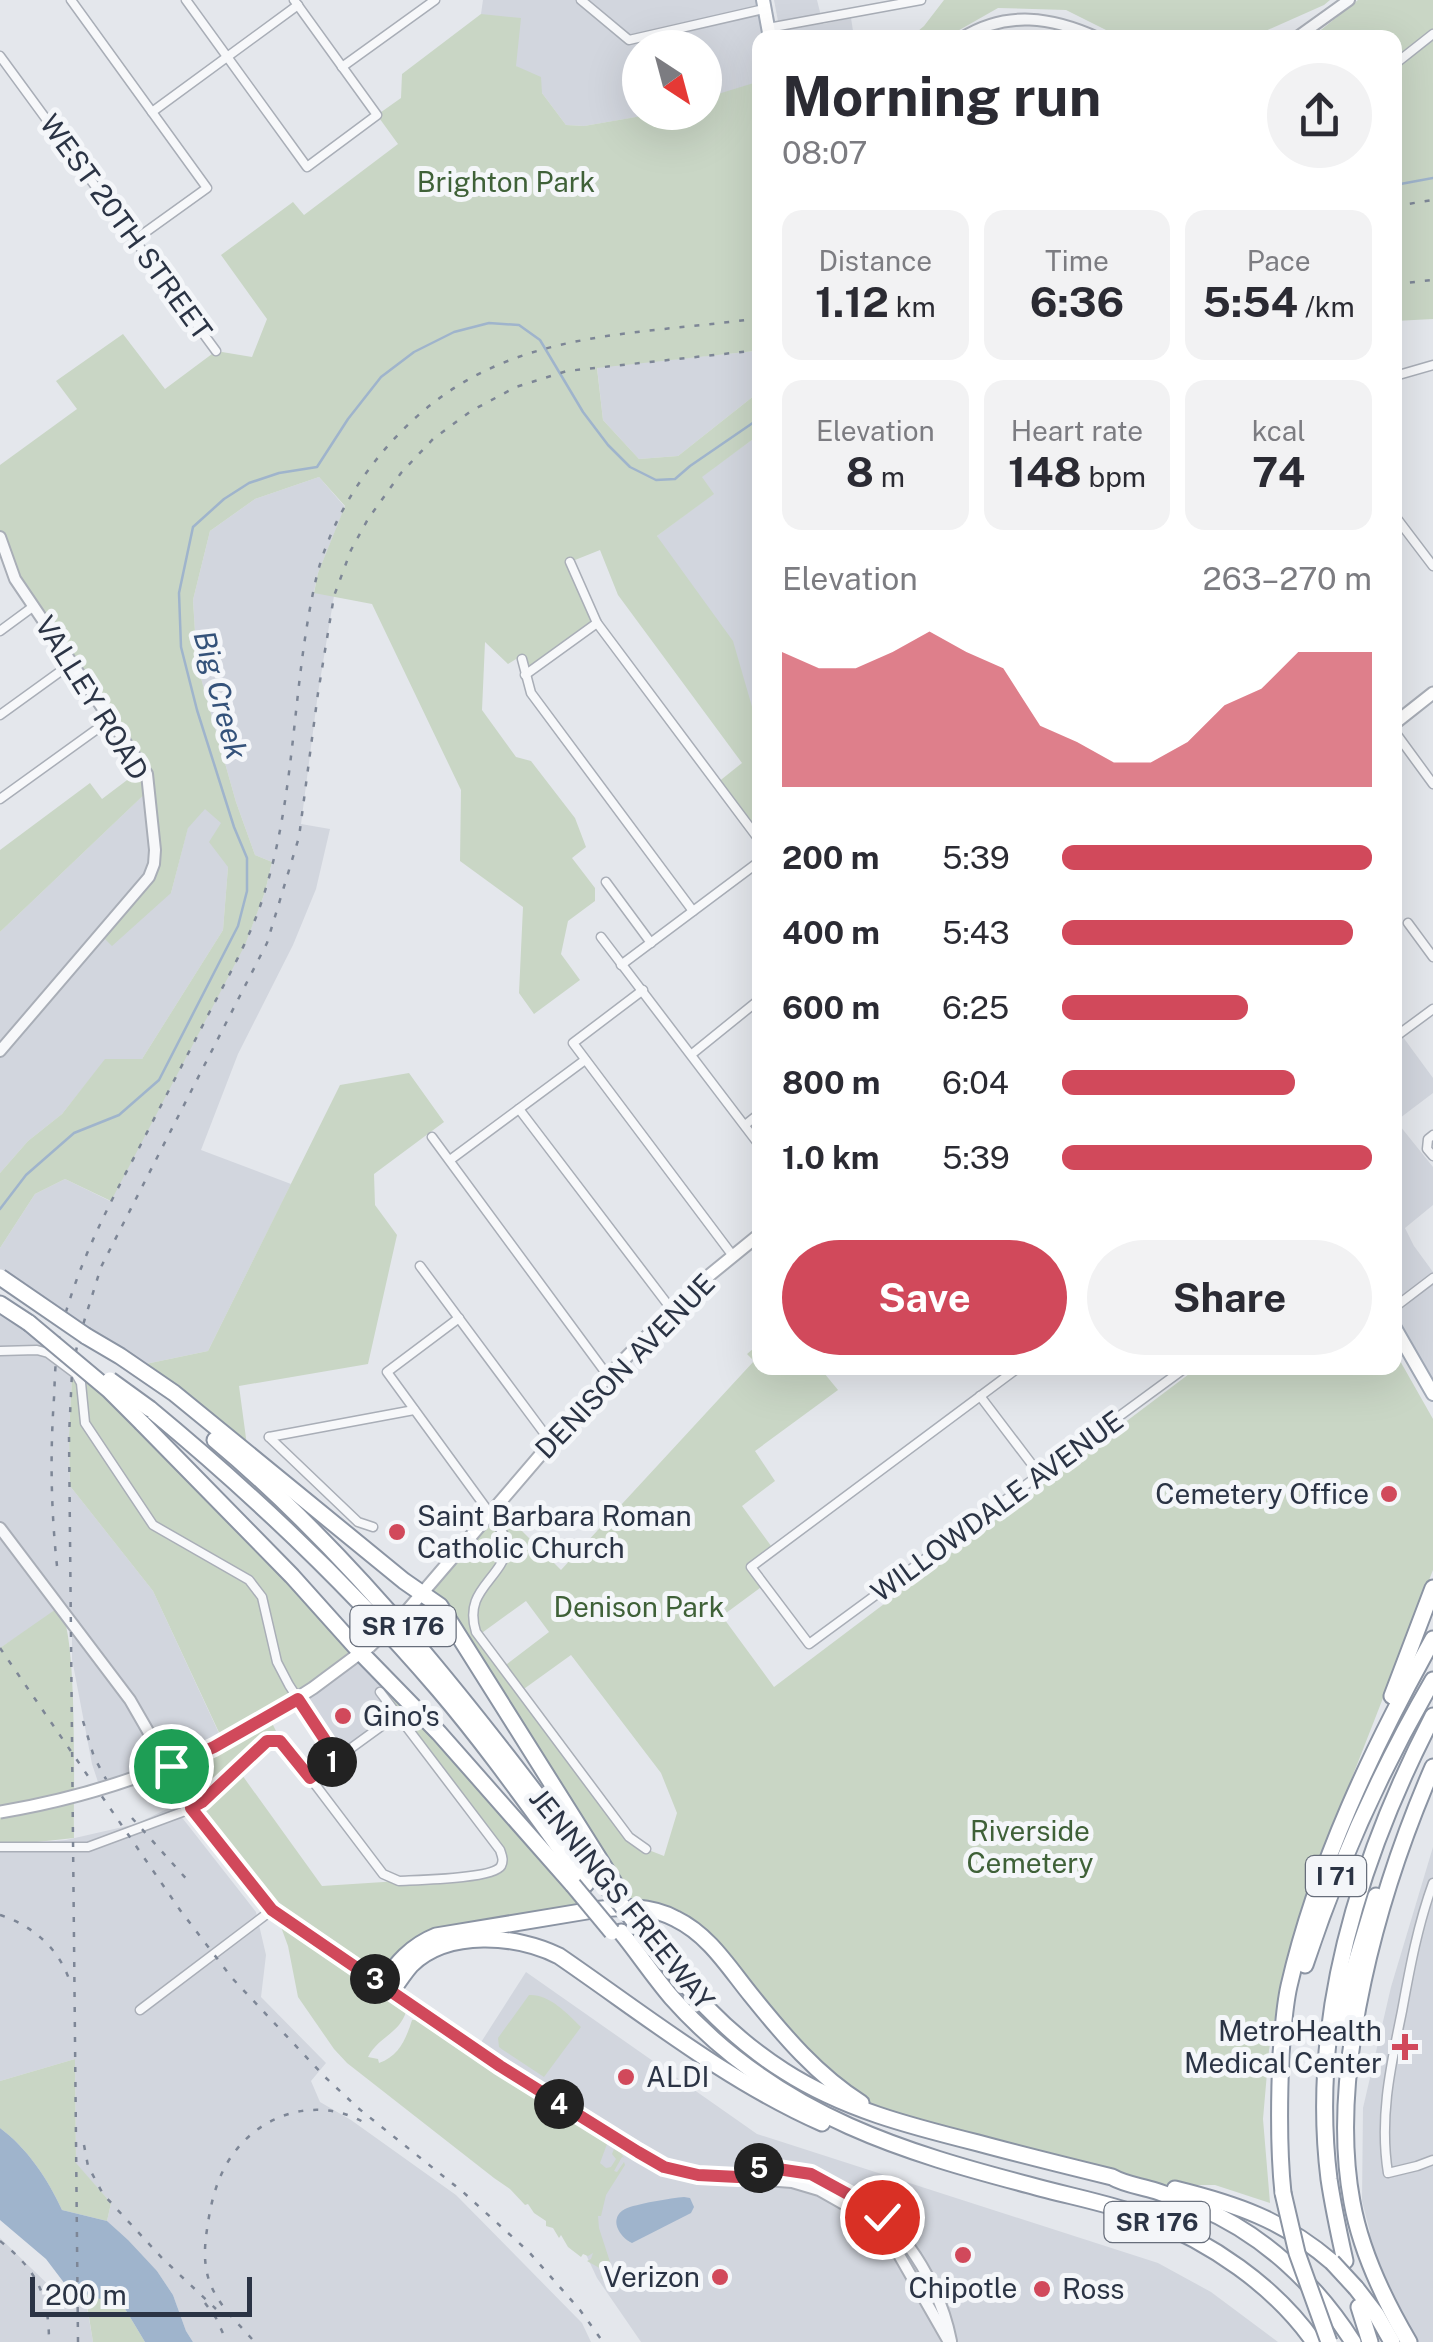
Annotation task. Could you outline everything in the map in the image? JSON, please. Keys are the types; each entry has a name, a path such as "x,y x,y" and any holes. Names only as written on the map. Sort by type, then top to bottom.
{"highway":[{"path":"0,1278 120,1356 440,1606 610,1883"},
{"path":"0,1304 30,1322 109,1390 146,1416 580,1884"},
{"name":"JENNINGS FREEWAY","path":"171,1397 296,1512 415,1640 610,1883 676,1976 756,2052 844,2104 1112,2177 1200,2208 1253,2237 1301,2277 1353,2342"},
{"name":"JENNINGS FREEWAY","path":"146,1416 268,1511 371,1613 468,1725 617,1932 670,1996 722,2047 791,2096 875,2137 964,2167 1114,2207 1176,2231 1229,2261 1263,2287 1314,2342"},
{"path":"1280,2086 1289,1984 1314,1902 1433,1588"},
{"path":"1360,1782 1433,1639"},
{"name":"I 71","path":"1330,2342 1297,2253 1284,2192 1279,2142 1280,2086 1294,2004 1336,1876 1381,1774 1433,1680"},
{"name":"I 71","path":"1338,2261 1325,2110 1329,2032 1347,1935 1364,1875 1433,1716"},
{"path":"1325,2110 1341,2017 1361,1944 1396,1840 1433,1756"},
{"path":"1409,2342 1384,2296 1358,2230 1348,2176 1345,2104 1367,1968 1400,1854 1433,1767"},
{"path":"387,1987 403,1956 436,1936 612,1907 644,1908 677,1919 702,1936 817,2070 886,2118"},
{"path":"387,1987 423,1956 442,1947 491,1938 536,1946 560,1956 714,2064 800,2114 850,2136 964,2167"},
{"path":"1112,2177 1210,2197 1248,2209 1294,2232 1338,2261 1392,2342"},
{"path":"1358,2307 1370,2342"}],"main road":[{"path":"764,5 768,30"},
{"path":"1402,716 1433,692"},
{"name":"DENISON AVENUE","path":"0,1812 56,1802 138,1779 214,1747 298,1699 365,1650 423,1593 608,1376 696,1287 752,1241"},
{"path":"1402,1340 1433,1394"}],"street":[{"path":"70,0 207,188 136,239"},
{"path":"152,112 227,57 296,3 378,115 307,166 227,57 186,0"},
{"path":"414,0 421,10"},
{"path":"342,67 435,0"},
{"path":"580,0 622,34"},
{"path":"783,30 921,0"},
{"path":"1307,30 1349,0"},
{"path":"668,30 764,5"},
{"path":"978,30 1020,18 1042,19 1078,30"},
{"path":"1402,58 1433,34"},
{"name":"WEST 20TH STREET","path":"0,56 216,351"},
{"path":"1402,374 1433,365"},
{"path":"1402,531 1433,566"},
{"name":"VALLEY ROAD","path":"0,540 15,580 147,774 155,850 148,877 0,1050"},
{"path":"570,562 596,623 752,830"},
{"path":"0,631 34,606"},
{"path":"525,675 596,623"},
{"path":"522,659 531,693 693,911"},
{"path":"0,715 72,662"},
{"path":"0,799 111,719"},
{"path":"1402,742 1433,784"},
{"path":"621,965 752,867"},
{"path":"606,882 651,944"},
{"path":"1408,923 1433,956"},
{"path":"601,937 752,1135"},
{"path":"643,990 573,1043 733,1256"},
{"path":"692,1054 752,1006"},
{"path":"1402,1032 1433,1009"},
{"path":"450,1160 585,1060"},
{"path":"520,1108 672,1310"},
{"path":"745,1125 752,1119"},
{"path":"432,1137 608,1376"},
{"path":"1430,1137 1427,1149 1433,1156"},
{"path":"420,1266 550,1442"},
{"path":"1402,1302 1433,1278"},
{"path":"459,1318 387,1372 504,1535 508,1547 472,1607 476,1632 629,1837 646,1849"},
{"path":"0,1351 48,1353 76,1374 81,1383 85,1423 153,1524 249,1580 262,1596 277,1662 337,1758"},
{"path":"1008,1375 980,1396 1040,1475"},
{"name":"WILLOWDALE AVENUE","path":"980,1396 751,1567 809,1644 1176,1375"},
{"path":"374,1527 358,1522 269,1437 414,1410"},
{"path":"0,1528 130,1700 191,1808 272,1910 530,2085 664,2167 698,2175 738,2177 756,2168 811,2174 866,2204 897,2232 915,2256 947,2318 950,2342"},
{"path":"0,1847 88,1847 202,1802 267,1741 280,1741 383,1874 398,1881 489,1874 501,1865 500,1850 380,1692"},
{"path":"310,1778 398,1714"},
{"path":"1433,1882 1419,1928 1386,2095 1385,2148 1388,2172 1433,2160"},
{"path":"140,2010 272,1910"}],"shaded area":[{"path":"483,0 763,0 769,30 752,30 752,84 722,94 722,30 622,30 622,120 566,125 516,66 481,14"},
{"path":"774,0 817,0 823,24 851,18 853,30 780,30"},
{"path":"752,351 752,397 678,456 639,459 603,420 597,367"},
{"path":"752,440 752,716 657,536 713,494 701,477"},
{"path":"319,477 345,507 314,592 334,596 301,824 330,829 316,889 293,945 238,1054 201,1150 291,1184 208,1351 136,1366 0,1277 0,1248 35,1194 65,1179 110,1201 245,944 272,862 255,855 236,802 197,664 193,600 210,531 255,499"},
{"path":"150,789 171,893 188,827 205,808 222,823 228,867 223,930 142,1059 105,1060 62,1114 28,1141 0,1173 0,932"},
{"path":"1402,1036 1433,1078 1433,1093 1402,1116"},
{"path":"1402,1128 1433,1167 1433,1205 1405,1228 1433,1272 1433,1394 1402,1340"},
{"path":"0,1304 73,1359 70,1486 153,1591 223,1742 99,1785 72,1659 72,1624 60,1608 0,1648"},
{"path":"361,1653 390,1682 398,1714 337,1759 298,1699"},
{"path":"173,1806 256,1912 266,1955 261,1997 326,2063 311,2081 320,2102 456,2195 582,2323 591,2342 193,2342 173,2295 157,2271 107,2221 111,2203 76,2164 75,2059 0,2081 0,1846 66,1840 136,1824"},
{"name":"MetroHealth Medical Center","path":"1433,1847 1433,2342 1416,2342 1376,2265 1367,2235 1370,2232 1362,2201 1363,2108 1391,1987"},
{"path":"526,1972 757,2134 1158,2263 1211,2292 1278,2342 641,2342 597,2278 582,2246 437,2111"},
{"path":"0,2238 62,2298 87,2307 93,2342 0,2342"}],"green space":[{"path":"944,0 1330,0 1268,30 1106,30 1066,10 998,8 959,30 919,30"},
{"path":"1358,0 1433,0 1433,319 1402,321 1402,30 1321,30"},
{"name":"Brighton Park","path":"481,14 521,18 516,66 541,77 542,93 566,125 622,119 622,130 722,130 722,93 752,84 752,351 597,368 603,420 639,459 678,456 752,397 752,440 702,477 714,494 657,536 733,641 752,707 752,830 717,783 742,763 618,595 600,550 570,562 597,623 525,675 521,656 508,664 485,642 482,710 516,757 531,761 575,818 586,847 572,858 595,888 595,901 568,921 561,954 580,980 534,1014 519,993 523,907 460,861 461,790 372,604 314,593 345,506 319,477 255,499 210,531 193,600 197,664 236,802 255,855 272,862 265,892 245,945 111,1201 65,1179 35,1194 0,1248 0,1173 28,1141 62,1114 105,1059 142,1059 223,930 228,867 209,842 221,823 205,809 188,828 171,893 112,946 99,933 154,864 149,790 0,932 0,850 90,783 102,799 143,768 16,581 0,537 0,465 77,409 56,381 123,334 165,389 216,351 252,357 267,319 221,255 293,202 304,215 398,144 377,115 401,98 402,74"},
{"path":"409,1073 444,1122 374,1174 375,1205 397,1235 368,1364 239,1386 248,1453 136,1366 208,1351 340,1085"},
{"path":"73,1359 361,1653 269,1717 281,1741 267,1741 237,1768 322,1886 495,1871 503,1855 380,1692 390,1682 593,1910 450,1932 382,1984 272,1910 197,1818 168,1767 223,1741 153,1591 70,1486"},
{"name":"Riverside Cemetery","path":"752,1363 752,1375 826,1375 838,1390 755,1451 775,1481 742,1506 774,1550 751,1567 764,1585 722,1616 774,1687 1188,1375 1402,1375 1402,1364 1433,1419 1433,1570 1344,1798 1282,1979 1269,2050 1263,2119 1270,2203 1215,2185 1159,2185 907,2126 846,2093 702,1936 626,1904 423,1593 496,1505 561,1570","holes":["526,1601 549,1632 503,1667 479,1635","571,1655 661,1773 677,1813 664,1856 629,1837 521,1691"]},
{"path":"59,1607 70,1648 74,1838 0,1846 0,1648"},
{"path":"281,1927 406,2012 368,2057 378,2059 379,2063 392,2056 412,2020 416,2020 542,2101 547,2109 544,2120 549,2125 569,2119 607,2144 600,2163 606,2168 616,2159 614,2149 621,2153 624,2158 614,2171 624,2162 625,2165 598,2216 611,2265 604,2280 603,2270 587,2261 593,2253 581,2257 568,2247 561,2235 559,2238 553,2228 546,2226 546,2221 528,2204 334,2049 298,1997"},
{"path":"529,1995 551,2001 581,2027 544,2077 499,2047 498,2038"},
{"path":"75,2059 76,2163 111,2203 107,2221 62,2210 36,2165 0,2128 0,2081"},
{"path":"85,2292 124,2307 145,2342 93,2342"}],"water":[{"path":"0,2128 36,2165 62,2210 107,2221 157,2271 173,2295 193,2342 145,2342 124,2307 68,2288 46,2259 0,2220"},
{"path":"690,2198 694,2207 691,2213 632,2243 620,2232 617,2217 625,2209"}],"waterway":[{"name":"Big Creek","path":"1402,184 1433,178"},
{"name":"Big Creek","path":"0,1209 26,1175 74,1133 119,1115 159,1080 238,926 247,891 247,858 197,710 181,647 179,593 193,527 249,483 317,467 381,377 414,352 454,332 489,323 519,325 540,340 583,412 608,445 630,467 656,480 675,479 752,423"}],"railway":[{"path":"1402,205 1433,200"},
{"path":"1402,283 1433,280"},
{"path":"57,1566 52,1461 60,1334 74,1286 103,1217 232,970 260,907 283,813 317,575 342,511 367,472 413,420 451,390 492,368 577,341 752,319"},
{"path":"78,2342 69,1436 72,1372 101,1267 267,943 299,837 334,596 351,550 368,519 401,473 433,439 471,411 516,387 567,371 752,351"},
{"path":"0,1648 180,1910 232,1978 358,2108 463,2192 529,2252 603,2342"},
{"path":"83,1721 94,1757 107,1781"},
{"path":"132,1818 190,1883"},
{"path":"0,1915 45,1941 61,1962 71,1986"},
{"path":"252,2339 221,2303 206,2270 209,2216 226,2165 252,2133 287,2114 326,2110 365,2123"},
{"path":"84,2145 88,2166 103,2194 216,2309"},
{"path":"0,2241 23,2262 38,2285 47,2310 49,2342"},
{"path":"205,2303 227,2342"}],"place":[{"name":"Cemetery Office","path":"1389,1494"},
{"name":"Saint Barbara Roman Catholic Church","path":"397,1532"},
{"name":"Gino's","path":"343,1716"},
{"name":"MetroHealth Medical Center","path":"1405,2047"},
{"name":"ALDI","path":"626,2077"},
{"name":"Chipotle","path":"963,2255"},
{"name":"Verizon","path":"720,2277"},
{"name":"Ross","path":"1042,2289"}],"route":[{"path":"171,1766 214,1747 298,1699 337,1758 310,1778 286,1746 280,1741 267,1741 191,1808 272,1910 500,2066 664,2167 698,2175 738,2177 756,2168 811,2174 882,2217"}],"park label":[{"name":"Denison Park","path":"639,1607"}]}
